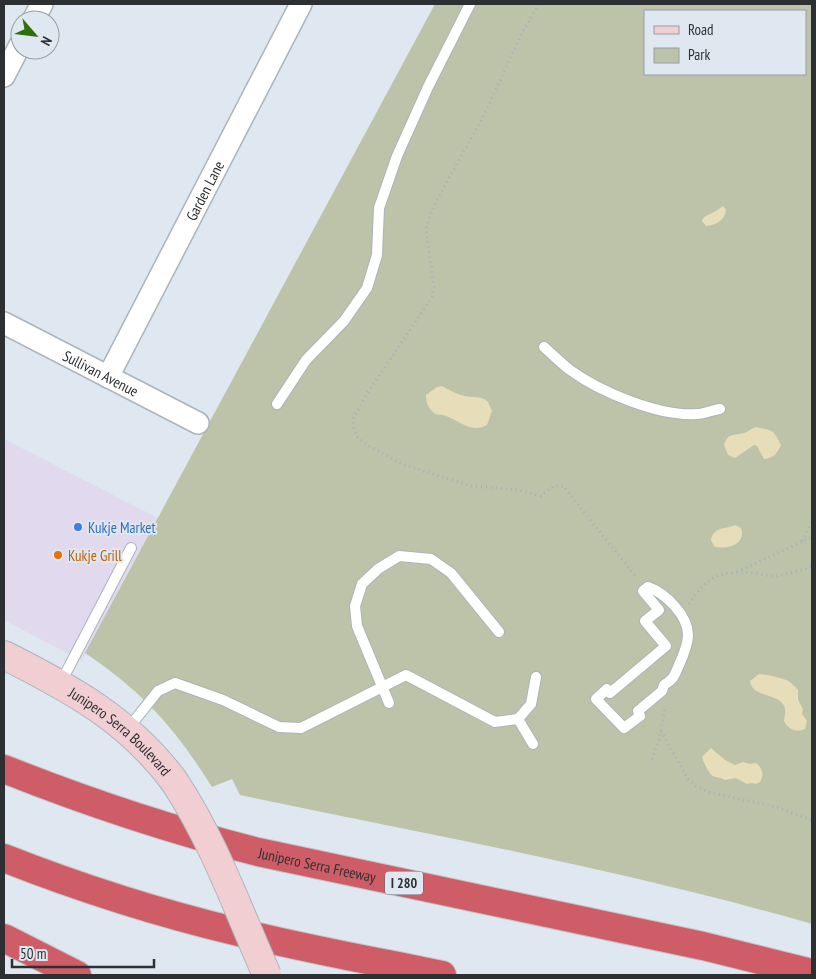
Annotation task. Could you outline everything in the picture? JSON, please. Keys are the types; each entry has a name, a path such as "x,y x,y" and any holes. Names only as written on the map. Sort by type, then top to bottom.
{"highway":[{"name":"Junipero Serra Freeway","path":"4,769 119,812 258,852 703,946 812,973"},
{"path":"4,858 105,894 198,922 282,942 442,975"},
{"path":"4,938 76,975"}],"main road":[{"name":"Junipero Serra Boulevard","path":"4,655 60,684 109,714 155,756 192,809 210,842 267,975"}],"street":[{"name":"Garden Lane","path":"108,377 301,4"},
{"path":"4,76 12,60"},
{"name":"Sullivan Avenue","path":"4,323 198,423"}],"lane":[{"path":"277,404 306,360 344,321 367,288 377,255 379,208 397,156 428,87 470,4"},
{"path":"544,347 571,371 589,382 649,408 673,413 697,414 720,409"},
{"path":"60,684 131,548"},
{"path":"389,703 358,626 355,606 362,584 378,569 399,556 430,559 451,573 499,632"},
{"path":"648,587 655,590 680,611 683,618 688,635 686,647 674,679 664,685 662,691 638,711 640,716 624,728 596,699 607,689 610,693 666,646 645,621 659,610 643,591 648,587"},
{"path":"127,730 158,691 175,683 223,700 278,727 301,728 406,675 495,722 518,719 531,704 536,677"},
{"path":"518,719 533,744"}],"path":[{"path":"539,4 523,31 482,119 430,215 426,230 434,287 431,299 368,392 353,419 354,429 357,437 367,445 404,465 472,486 519,490 541,496 553,486 563,486 646,588"},
{"path":"802,542 812,522"},
{"path":"683,618 688,605 699,588 714,577 737,572 812,537"},
{"path":"737,572 772,576 812,567"},
{"path":"652,759 661,730 668,682"},
{"path":"661,730 688,779 696,786 709,792 776,807 812,820"}],"shaded area":[{"name":"Kukje Market","path":"4,439 158,518 82,661 4,620"}],"green space":[{"path":"435,4 812,4 812,924 599,870 240,795 232,779 212,787 185,747 156,712 106,668 85,653"}],"sand":[{"path":"723,206 726,210 722,219 706,226 702,221 704,217"},
{"path":"442,386 459,394 480,398 488,402 492,411 487,425 476,428 470,427 446,416 434,413 428,405 426,395 437,387"},
{"path":"756,427 774,433 781,445 775,455 764,459 757,446 754,445 735,458 728,455 724,445 730,436"},
{"path":"735,525 741,528 742,534 738,542 724,548 714,546 711,540 717,530"},
{"path":"759,674 788,681 798,690 798,700 803,709 802,714 807,721 805,729 798,731 790,728 784,721 785,710 783,704 779,700 761,693 752,686 750,681"},
{"path":"711,748 725,760 735,765 743,762 756,763 762,772 760,782 747,784 736,778 725,780 711,775 702,757"}],"place":[{"name":"Kukje Market","path":"78,527"},
{"name":"Kukje Grill","path":"58,555"}]}
